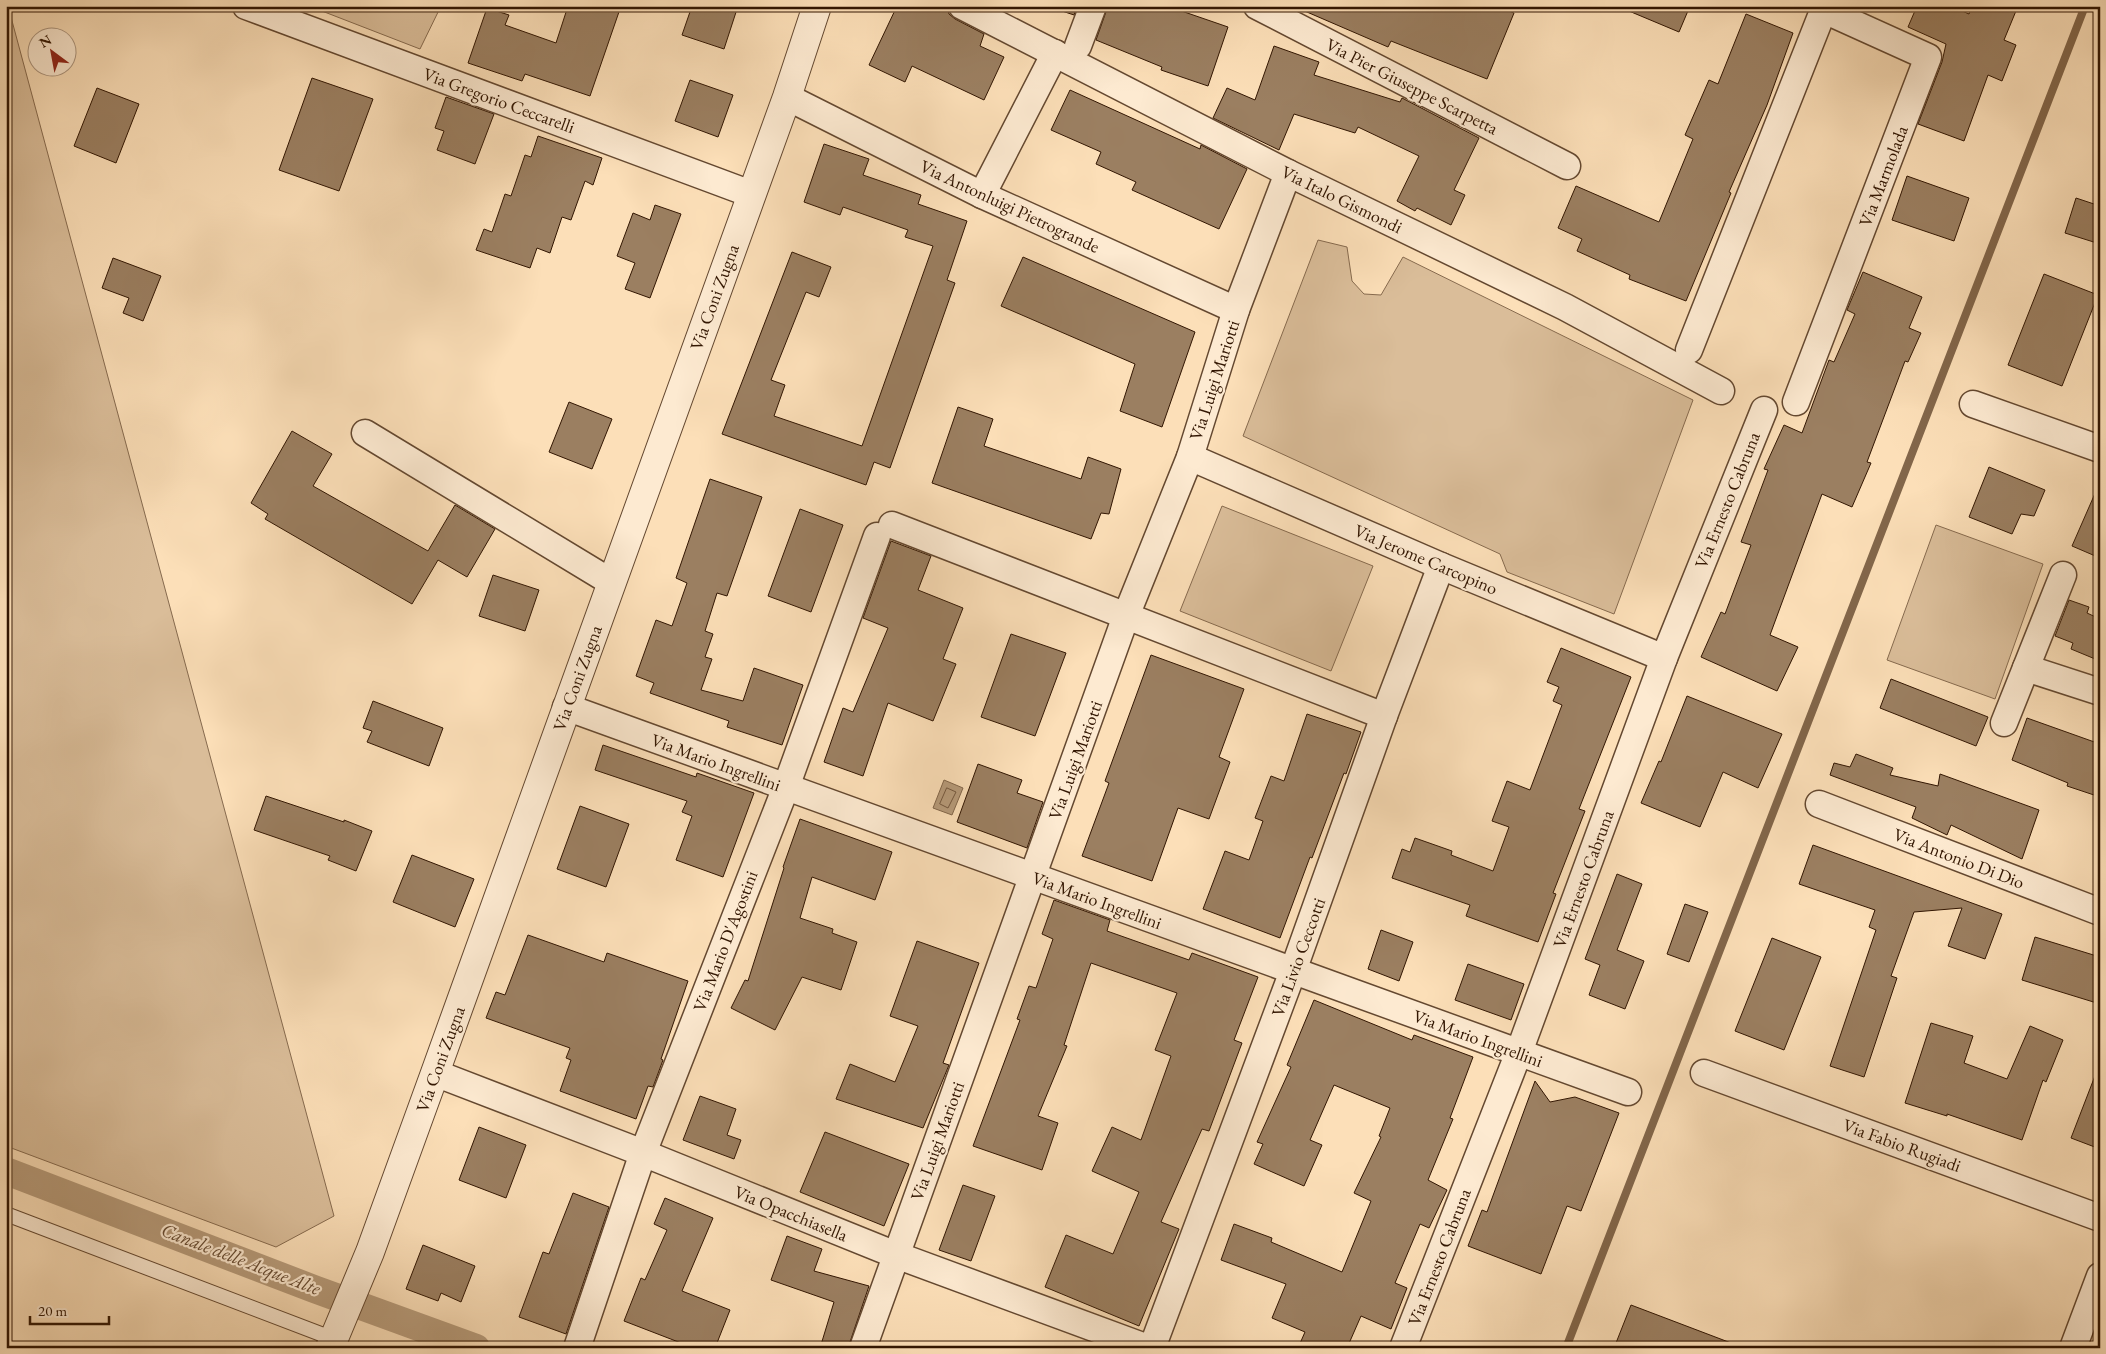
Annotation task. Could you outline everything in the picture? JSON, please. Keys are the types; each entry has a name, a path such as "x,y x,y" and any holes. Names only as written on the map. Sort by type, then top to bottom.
{"street":[{"name":"Via Gregorio Ceccarelli","path":"246,6 751,194"},
{"name":"Via Coni Zugna","path":"332,1343 370,1252 435,1073 787,97 817,6"},
{"name":"Via Italo Gismondi","path":"962,6 1067,50 1288,173 1565,307 1721,391"},
{"path":"982,195 1093,6"},
{"name":"Via Pier Giuseppe Scarpetta","path":"1257,6 1567,166"},
{"name":"Via Marmolada","path":"1689,350 1824,8 1928,57 1796,402"},
{"name":"Via Antonluigi Pietrogrande","path":"787,97 982,195 1236,310"},
{"name":"Via Luigi Mariotti","path":"863,1348 1126,616 1190,457 1236,310 1288,173"},
{"path":"1973,404 2100,449"},
{"name":"Via Ernesto Cabruna","path":"1403,1348 1519,1052 1664,658 1764,410"},
{"path":"365,433 611,582"},
{"name":"Via Jerome Carcopino","path":"1190,457 1441,566 1664,658"},
{"name":"Via Mario D'Agostini","path":"577,1348 643,1153 885,531 1126,616"},
{"name":"Via Livio Ceccotti","path":"1152,1348 1293,971 1384,716 1441,566"},
{"path":"2004,723 2063,575"},
{"path":"1126,616 1384,716"},
{"path":"2026,668 2100,692"},
{"name":"Via Mario Ingrellini","path":"566,707 1628,1092"},
{"name":"Via Antonio Di Dio","path":"1819,804 2100,912"},
{"name":"Via Opacchiasella","path":"435,1073 643,1153 896,1255 1148,1348"},
{"name":"Via Fabio Rugiadi","path":"1704,1073 2100,1218"},
{"path":"2073,1348 2100,1276"}],"lane":[{"path":"6,1214 332,1343"}],"shaded area":[{"path":"6,6 8,6 334,1216 276,1247 6,1146"},
{"path":"309,6 441,6 420,49"},
{"path":"1318,240 1347,247 1352,281 1364,294 1381,295 1403,257 1693,400 1614,614 1507,572 1500,554 1243,436"},
{"path":"1222,506 1373,566 1331,671 1180,611"},
{"path":"1936,525 2043,564 1995,699 1887,660"}],"water":[{"path":"944,780 963,788 952,815 933,808"}],"building":[{"path":"568,6 621,6 590,96 525,74 522,81 468,63 487,8 509,15 505,25 556,43"},
{"path":"692,6 738,6 724,49 682,35"},
{"path":"897,6 947,6 949,14 955,19 984,34 980,46 1004,57 984,100 912,66 905,82 869,65"},
{"path":"1056,6 1077,6 1074,15 1056,9"},
{"path":"1108,6 1167,6 1228,27 1208,86 1161,70 1162,67 1096,40"},
{"path":"1293,6 1496,6 1514,13 1487,79 1391,41 1388,47"},
{"path":"1617,6 1690,6 1679,32"},
{"path":"1917,6 1951,6 1969,14 1972,6 2018,6 2004,40 2016,45 2002,81 1988,75 1964,141 1918,124 1942,62 1946,44 1908,27"},
{"path":"1746,14 1793,33 1767,105 1729,192 1731,193 1686,301 1629,279 1630,275 1577,251 1582,239 1558,228 1576,186 1659,222 1693,139 1685,135 1709,80 1718,84"},
{"path":"1274,46 1319,62 1314,75 1400,102 1402,98 1479,138 1454,190 1465,195 1451,225 1417,208 1415,211 1397,201 1419,156 1358,127 1355,133 1294,114 1279,150 1213,118 1227,88 1255,100"},
{"path":"312,78 373,99 339,191 279,170"},
{"path":"690,80 733,95 718,137 675,121"},
{"path":"97,88 139,104 116,163 74,146"},
{"path":"1070,90 1200,149 1201,145 1247,169 1219,229 1132,190 1136,182 1096,164 1101,152 1051,130"},
{"path":"446,97 494,114 475,164 437,150 444,131 435,128"},
{"path":"538,136 602,158 593,185 585,181 571,220 562,217 550,253 537,248 530,268 476,250 484,229 492,232 505,194 511,196 525,155 531,157"},
{"path":"824,144 869,159 863,175 921,195 918,204 967,221 947,280 955,283 890,468 874,462 866,485 722,434 792,252 831,267 819,297 806,292 771,380 785,385 774,416 862,446 933,246 905,237 908,230 843,207 840,215 804,202"},
{"path":"1907,176 1969,198 1954,241 1892,220"},
{"path":"2076,198 2100,206 2100,244 2065,233"},
{"path":"655,205 681,214 650,298 625,289 635,263 617,256 633,213 650,220"},
{"path":"1023,257 1195,332 1162,427 1120,411 1135,364 1001,306"},
{"path":"113,258 161,276 143,321 123,313 129,298 102,288"},
{"path":"1863,272 1922,297 1909,328 1921,333 1908,362 1905,361 1867,462 1871,463 1852,507 1822,494 1770,635 1798,647 1777,691 1701,657 1721,612 1725,614 1751,545 1741,542 1768,470 1764,469 1784,425 1802,433 1829,360 1834,362 1855,314 1847,310"},
{"path":"2044,274 2098,295 2062,386 2008,365"},
{"path":"569,402 612,419 592,469 549,452"},
{"path":"958,407 993,419 984,446 1081,479 1088,457 1121,469 1109,514 1101,513 1091,539 932,483"},
{"path":"292,431 332,454 313,486 428,551 455,505 495,529 467,577 438,560 412,604 265,519 268,514 251,503"},
{"path":"1989,467 2045,490 2034,516 2021,514 2012,534 1969,517"},
{"path":"710,479 762,497 727,596 717,593 705,631 713,634 705,657 712,659 701,690 743,701 754,668 803,685 782,745 727,727 729,721 650,693 654,683 636,676 656,620 672,626 687,583 676,578"},
{"path":"2100,482 2100,558 2072,546"},
{"path":"800,509 843,525 811,612 768,596"},
{"path":"891,541 931,556 918,590 963,608 943,659 956,664 933,721 888,703 863,776 824,762 843,708 853,712 888,628 863,618"},
{"path":"493,575 539,590 525,631 479,616"},
{"path":"2069,600 2089,607 2087,613 2100,619 2100,661 2071,649 2073,643 2055,636"},
{"path":"1011,634 1066,653 1035,736 981,717"},
{"path":"1561,648 1631,677 1579,809 1585,811 1553,893 1556,894 1538,942 1466,916 1470,905 1392,878 1402,849 1410,852 1415,838 1452,851 1451,855 1493,871 1509,827 1492,821 1507,781 1530,790 1562,705 1553,701 1559,687 1547,682"},
{"path":"1151,655 1244,689 1219,757 1230,762 1209,819 1178,808 1152,881 1082,856 1109,783 1105,781"},
{"path":"1891,679 1988,717 1976,746 1880,708"},
{"path":"1687,696 1782,734 1758,788 1723,772 1700,827 1641,803 1659,761 1661,762"},
{"path":"373,701 443,728 429,766 367,742 372,731 363,728"},
{"path":"1307,714 1361,732 1312,858 1310,857 1280,938 1203,909 1225,851 1249,860 1263,821 1255,818 1271,776 1284,781"},
{"path":"2027,718 2100,744 2100,797 2067,786 2068,783 2012,760"},
{"path":"603,745 696,777 697,773 754,793 723,877 676,860 692,816 682,812 687,801 595,770"},
{"path":"1856,754 1893,768 1890,775 1938,786 1940,774 2039,810 2022,859 1951,825 1947,835 1912,818 1916,807 1830,775 1834,763 1850,767"},
{"path":"978,764 1022,780 1017,793 1043,802 1027,848 957,822"},
{"path":"266,796 344,822 344,820 372,831 356,871 328,860 330,856 254,830"},
{"path":"580,806 629,824 606,887 557,869"},
{"path":"800,819 892,852 875,900 812,877 800,918 833,929 832,933 857,942 841,990 802,977 775,1030 731,1008 745,980 748,981 783,867"},
{"path":"1813,845 2002,914 1985,959 1948,946 1962,908 1914,912 1891,976 1897,978 1864,1077 1830,1066 1876,930 1869,927 1875,910 1799,884"},
{"path":"412,855 474,879 455,927 393,902"},
{"path":"1617,874 1642,884 1617,950 1644,961 1625,1009 1589,995 1600,965 1585,959"},
{"path":"1054,900 1110,920 1107,931 1189,960 1192,953 1258,977 1234,1040 1242,1043 1209,1131 1202,1129 1161,1222 1179,1229 1139,1326 1045,1287 1066,1235 1113,1254 1139,1192 1092,1171 1112,1127 1141,1140 1171,1056 1155,1050 1177,993 1091,963 1064,1045 1067,1046 1038,1116 1058,1123 1042,1170 973,1146 1020,1020 1017,1019 1029,986 1036,988 1053,939 1042,934"},
{"path":"1685,904 1708,912 1689,962 1667,954"},
{"path":"1381,930 1413,942 1399,981 1368,969"},
{"path":"528,935 604,962 607,953 688,981 653,1087 648,1086 636,1119 560,1091 571,1060 566,1058 570,1048 486,1018 496,992 505,995"},
{"path":"2035,937 2100,957 2100,1004 2022,980"},
{"path":"1772,938 1821,957 1784,1050 1735,1031"},
{"path":"917,941 979,963 943,1063 949,1065 923,1128 836,1099 850,1064 895,1082 918,1026 890,1016"},
{"path":"1468,964 1524,984 1511,1020 1455,1000"},
{"path":"1314,1000 1412,1040 1414,1035 1473,1057 1450,1118 1453,1119 1428,1180 1447,1190 1429,1228 1420,1224 1395,1283 1407,1288 1391,1329 1361,1316 1347,1348 1298,1348 1305,1332 1272,1318 1286,1284 1221,1260 1234,1224 1272,1238 1271,1242 1342,1272 1371,1201 1354,1193 1381,1137 1379,1136 1390,1108 1334,1085 1310,1140 1322,1145 1304,1186 1254,1164 1263,1144 1257,1142 1291,1067 1287,1065"},
{"path":"1931,1023 1973,1036 1964,1063 2007,1079 2030,1026 2063,1040 2046,1082 2043,1080 2022,1140 1947,1114 1947,1116 1905,1103"},
{"path":"2098,1068 2100,1068 2100,1149 2071,1138"},
{"path":"1535,1081 1550,1102 1575,1097 1619,1113 1581,1211 1567,1206 1541,1274 1468,1246 1482,1210 1487,1212"},
{"path":"700,1096 736,1109 727,1135 741,1140 734,1159 683,1140"},
{"path":"479,1127 526,1145 506,1198 459,1180"},
{"path":"825,1132 909,1164 884,1226 800,1192"},
{"path":"963,1185 995,1196 971,1261 939,1250"},
{"path":"573,1193 609,1207 566,1334 519,1317 543,1252 549,1254"},
{"path":"665,1198 713,1218 682,1291 730,1310 715,1348 694,1348 624,1321 641,1278 645,1280 667,1230 654,1224"},
{"path":"787,1236 822,1249 814,1271 869,1286 848,1348 820,1348 834,1302 771,1280"},
{"path":"423,1245 475,1266 461,1302 441,1293 438,1301 406,1289"},
{"path":"1631,1305 1739,1346 1738,1348 1614,1348"}],"waterway":[{"path":"1566,1348 2085,6"},
{"name":"Canale delle Acque Alte","path":"6,1171 314,1289 476,1348"}]}
